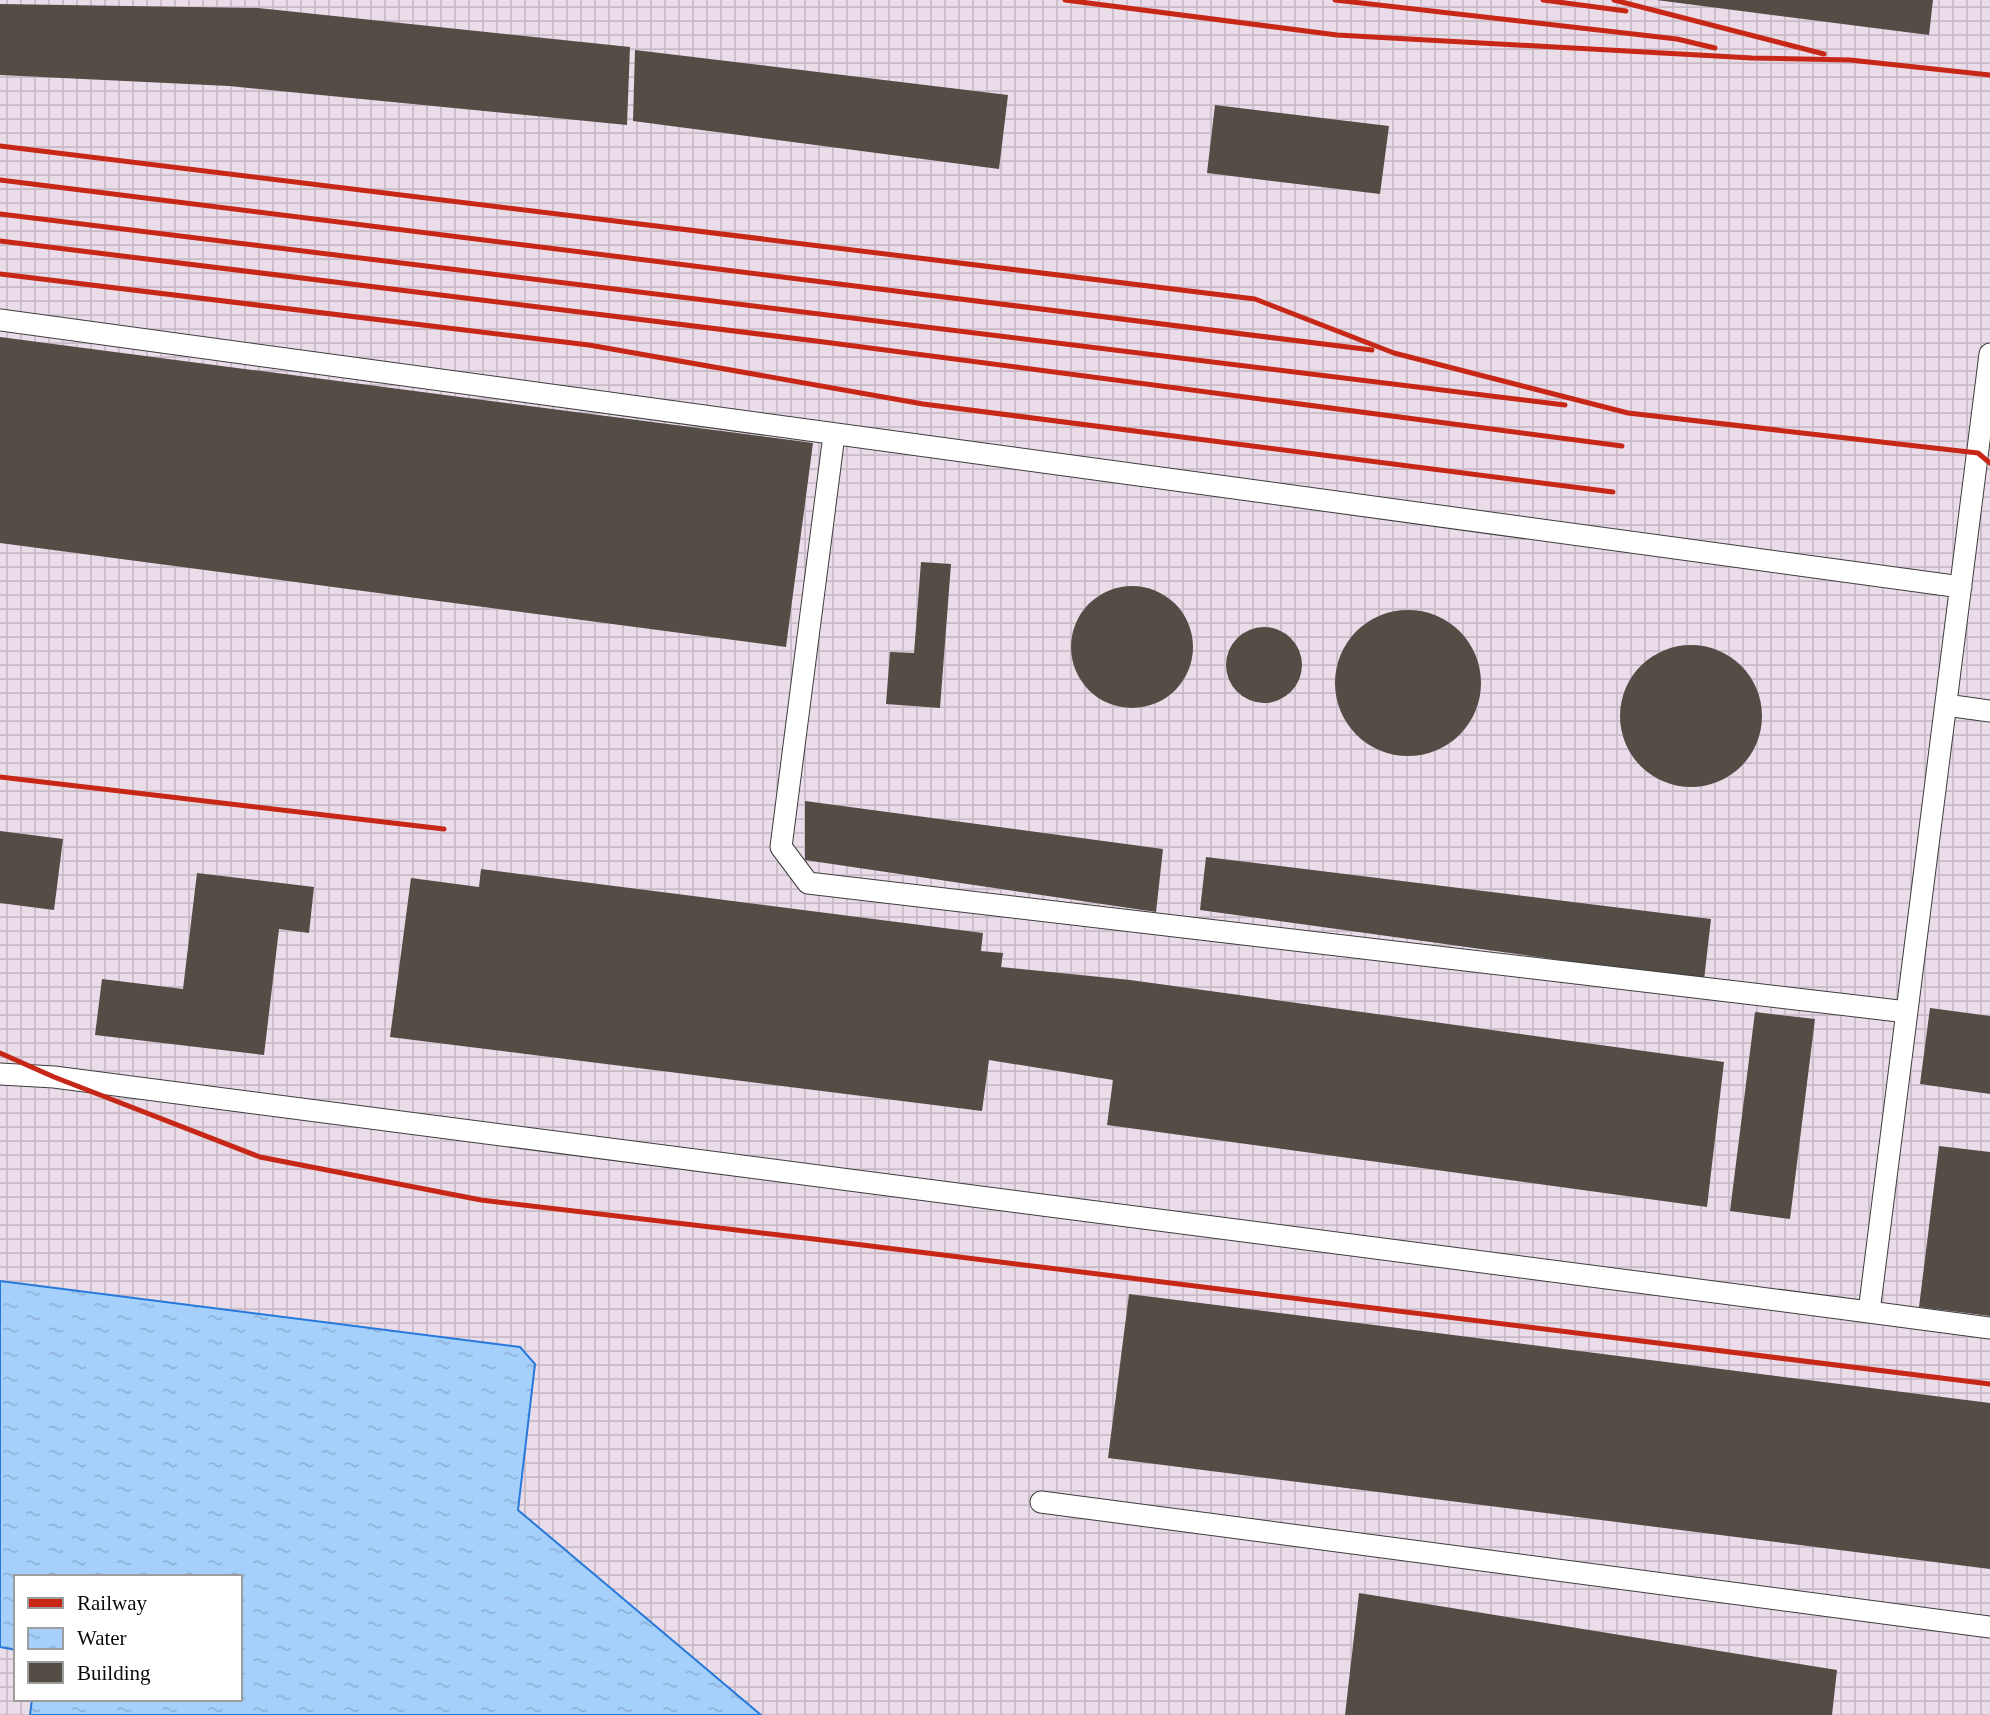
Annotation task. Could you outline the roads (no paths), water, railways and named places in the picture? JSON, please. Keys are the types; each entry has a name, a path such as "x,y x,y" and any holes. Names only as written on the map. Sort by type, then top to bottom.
{"lane":[{"path":"0,320 1961,587"},
{"path":"1869,1312 1990,354"},
{"path":"834,435 782,847 808,883 1907,1012"},
{"path":"1946,705 1990,711"},
{"path":"0,1074 82,1081 1990,1328"},
{"path":"1041,1502 1990,1628"}],"water":[{"path":"0,1281 520,1347 535,1364 518,1510 761,1715 30,1715 32,1701 242,1701 242,1575 14,1575 14,1650 0,1647"}],"railway":[{"path":"1065,0 1337,35 1752,58 1850,60 1990,75"},
{"path":"1335,0 1677,39 1715,48"},
{"path":"1543,0 1626,11"},
{"path":"1614,0 1824,54"},
{"path":"0,146 1255,299 1394,353 1628,413 1978,453 1990,463"},
{"path":"0,180 1372,350"},
{"path":"0,214 1565,405"},
{"path":"0,241 816,341 1622,446"},
{"path":"0,274 589,345 923,404 1613,492"},
{"path":"0,777 444,829"},
{"path":"0,1053 54,1077 260,1157 481,1200 1990,1384"}]}
